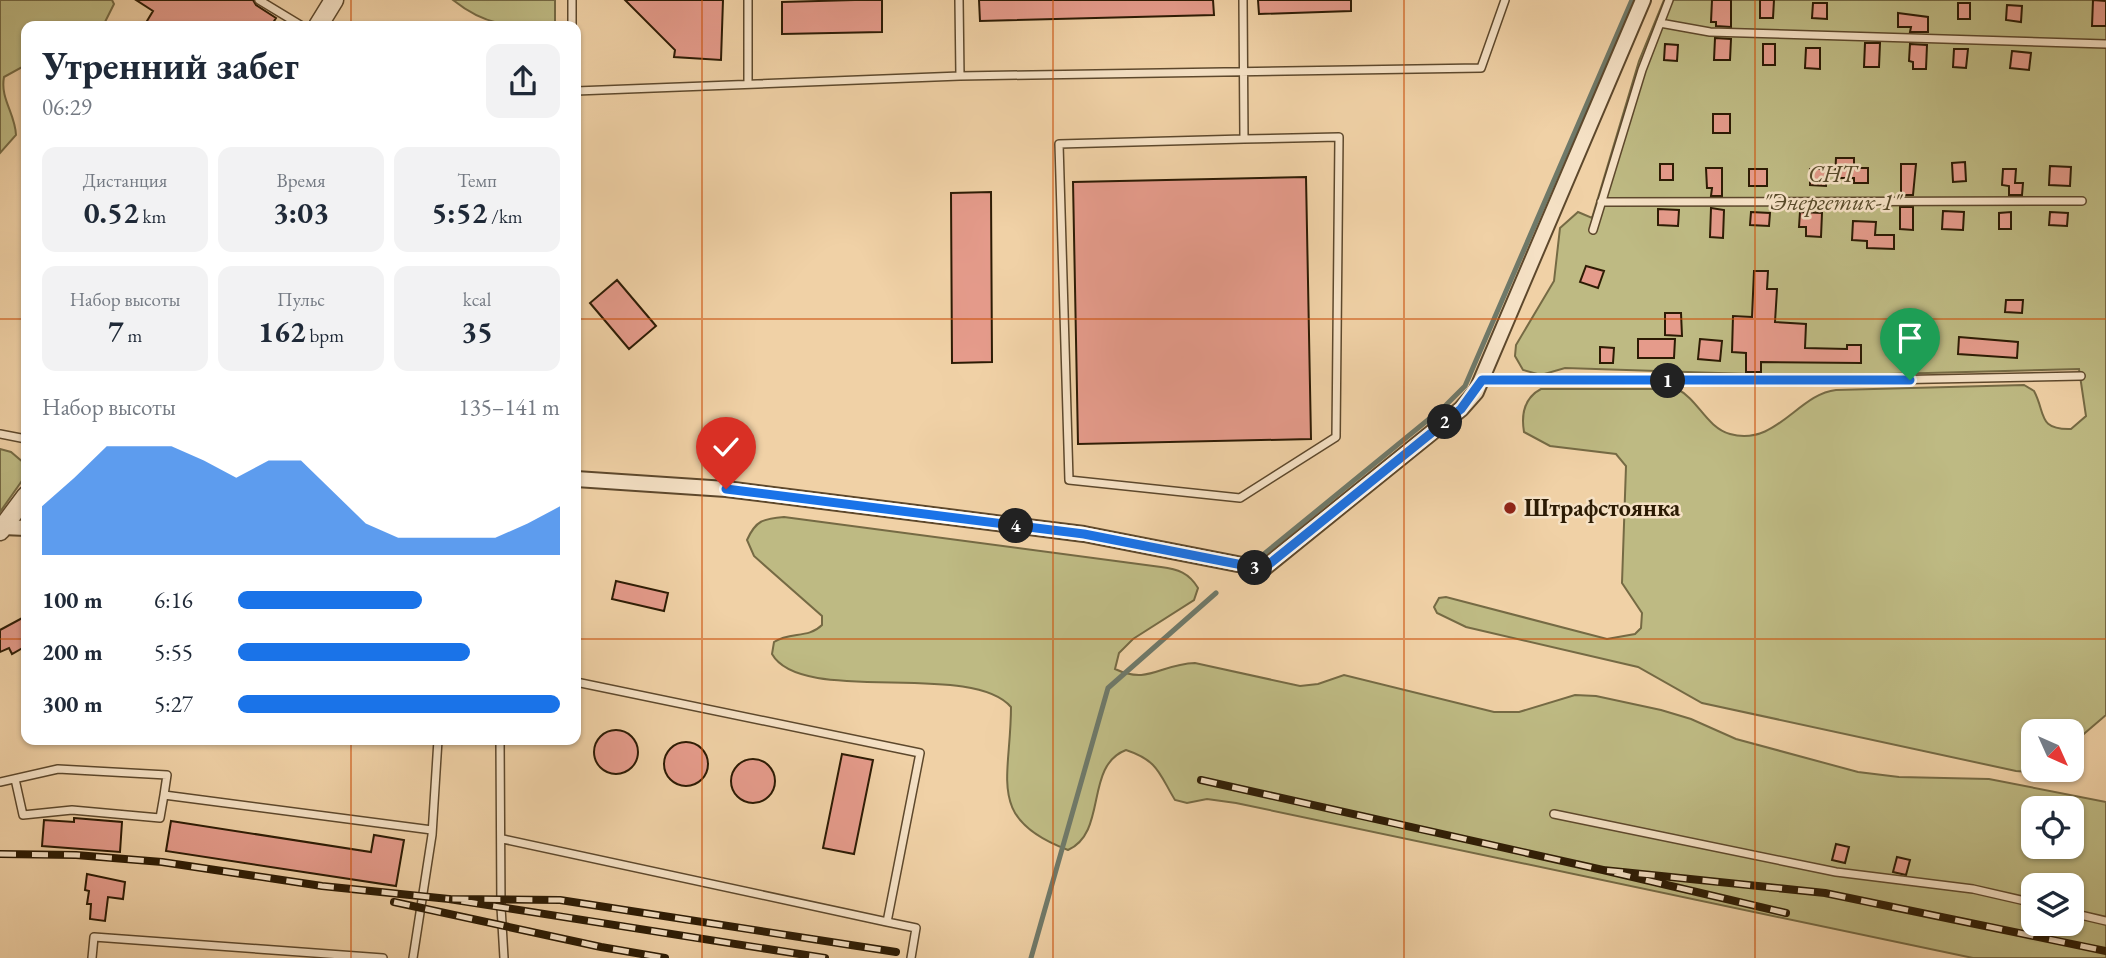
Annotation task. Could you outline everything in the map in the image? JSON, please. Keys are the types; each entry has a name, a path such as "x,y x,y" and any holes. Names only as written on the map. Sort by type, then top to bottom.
{"street":[{"path":"321,21 334,0"},
{"path":"581,479 726,489 1084,534 1263,569 1461,409 1482,380 1643,0"},
{"path":"2,529 21,503"},
{"path":"2,529 21,528"}],"lane":[{"path":"259,0 294,21"},
{"path":"572,0 572,21"},
{"path":"748,0 748,83"},
{"path":"959,0 960,76"},
{"path":"1243,0 1244,139"},
{"path":"581,91 960,76 1481,68 1506,0"},
{"path":"1592,230 1642,70 1669,0"},
{"path":"1660,23 1724,33 2106,44"},
{"path":"1339,137 1336,437 1240,498 1069,480 1059,144 1244,139 1339,137"},
{"path":"1601,202 2082,201"},
{"path":"1482,380 1783,382 2081,376"},
{"path":"0,434 21,438"},
{"path":"581,683 920,753 887,922"},
{"path":"413,958 432,830 438,745"},
{"path":"500,745 503,839 500,907 504,958"},
{"path":"0,782 58,769 166,775 160,818 72,810 23,815 15,779"},
{"path":"164,795 432,830"},
{"path":"1554,814 1836,872 1973,889 2021,901"},
{"path":"503,839 916,928 911,958"},
{"path":"2084,916 2106,921"},
{"path":"92,958 94,937 377,957"}],"green space":[{"path":"0,0 112,0 114,4 106,21 21,21 21,68 4,77 3,85 16,135 0,153"},
{"path":"453,0 555,0 555,21 489,21"},
{"name":"СНТ \"Энергетик-1\"","path":"1664,0 2106,0 2106,715 2084,734 2084,719 2021,719 2021,771 1702,703 1638,667 1466,627 1437,613 1434,607 1439,598 1446,597 1607,639 1635,634 1641,628 1642,613 1622,583 1626,466 1616,454 1550,446 1524,432 1525,407 1531,397 1541,389 1677,389 1722,430 1746,436 1774,427 1810,400 1836,390 2024,385 2034,391 2044,419 2053,427 2071,429 2086,416 2079,369 1812,376 1565,368 1541,375 1523,370 1515,356 1516,345 1554,281 1560,228 1578,212 1592,218 1639,61"},
{"path":"0,449 11,452 21,460 21,482 0,512"},
{"path":"784,517 1161,567 1182,573 1198,588 1194,600 1133,639 1119,653 1115,669 1127,673 1146,674 1195,663 1300,686 1318,684 1344,675 1494,712 1519,712 1575,695 1596,696 1661,710 1691,719 1736,739 1858,772 1899,777 1989,779 2075,796 2021,796 2021,859 2084,859 2084,798 2106,802 2106,958 1973,958 1236,803 1207,799 1187,803 1175,800 1152,764 1126,750 1113,758 1105,770 1088,829 1080,841 1068,850 1042,838 1024,825 1013,810 1008,794 1007,776 1011,707 990,693 961,686 816,678 789,669 772,654 774,642 817,629 822,625 822,616 754,556 747,540 757,524"}],"building":[{"path":"136,0 253,0 276,18 274,21 147,21 153,11"},
{"path":"625,0 723,0 721,60 674,57 675,50"},
{"path":"882,0 882,32 782,34 782,2"},
{"path":"979,0 1213,0 1214,15 980,21"},
{"path":"1258,0 1351,0 1351,11 1259,14"},
{"path":"1712,0 1731,0 1731,27 1716,26 1716,22 1711,22"},
{"path":"1760,0 1774,0 1773,18 1760,18"},
{"path":"2093,0 2106,1 2106,26 2092,26"},
{"path":"1813,3 1827,3 1827,19 1812,18"},
{"path":"1958,3 1970,3 1970,19 1958,19"},
{"path":"2007,5 2022,6 2021,22 2006,20"},
{"path":"1898,13 1928,17 1928,32 1910,32 1911,27 1898,27"},
{"path":"1715,38 1731,39 1730,60 1714,60"},
{"path":"1865,43 1880,43 1879,67 1864,67"},
{"path":"1665,44 1678,45 1677,61 1664,60"},
{"path":"1763,44 1775,44 1775,65 1763,65"},
{"path":"1910,44 1927,45 1926,69 1913,69 1913,62 1909,61"},
{"path":"1806,48 1820,48 1820,69 1805,68"},
{"path":"1954,49 1968,49 1966,68 1953,67"},
{"path":"2012,51 2031,53 2029,70 2010,68"},
{"path":"1713,114 1730,114 1730,133 1713,133"},
{"path":"1836,158 1854,158 1854,168 1868,168 1868,183 1854,183 1854,178 1835,178"},
{"path":"1965,162 1966,181 1953,182 1952,163"},
{"path":"1660,164 1673,164 1673,180 1660,180"},
{"path":"1901,164 1916,164 1913,195 1901,195"},
{"path":"2050,166 2071,167 2070,186 2049,185"},
{"path":"1706,168 1722,168 1722,196 1711,196 1712,188 1707,188"},
{"path":"1749,169 1767,169 1767,186 1749,186"},
{"path":"1810,169 1827,169 1826,186 1810,185"},
{"path":"2003,169 2016,169 2015,183 2023,183 2022,195 2009,195 2009,186 2002,185"},
{"path":"1306,177 1311,439 1078,444 1073,182"},
{"path":"991,192 992,362 952,363 951,193"},
{"path":"1900,207 1913,207 1913,230 1900,229"},
{"path":"1711,208 1724,210 1723,238 1710,237"},
{"path":"1658,209 1679,210 1678,226 1658,225"},
{"path":"1943,211 1964,212 1963,230 1942,229"},
{"path":"1751,212 1770,213 1769,226 1750,225"},
{"path":"1800,212 1822,213 1821,237 1806,236 1806,227 1799,227"},
{"path":"2011,212 2011,229 1999,229 1999,213"},
{"path":"2050,212 2068,213 2067,226 2049,225"},
{"path":"1853,221 1876,222 1875,235 1894,235 1894,249 1867,248 1867,241 1852,240"},
{"path":"1586,266 1604,271 1598,288 1580,282"},
{"path":"1754,271 1768,271 1767,289 1777,289 1775,322 1806,324 1805,348 1847,349 1847,345 1861,345 1861,363 1761,362 1761,372 1746,372 1746,353 1732,352 1733,316 1752,317"},
{"path":"617,280 656,326 629,349 590,303"},
{"path":"2006,300 2023,300 2022,313 2005,312"},
{"path":"1665,313 1681,313 1682,336 1665,335"},
{"path":"1959,337 2018,342 2017,358 1958,354"},
{"path":"1638,339 1675,339 1674,358 1638,358"},
{"path":"1700,339 1722,341 1720,361 1698,359"},
{"path":"1600,347 1614,348 1613,363 1600,363"},
{"path":"616,581 668,593 664,611 612,599"},
{"path":"21,619 21,649 12,654 9,648 0,652 0,630"},
{"path":"616,730 631,737 638,752 631,767 616,774 601,767 594,752 601,737"},
{"path":"686,742 701,749 708,764 701,779 686,786 671,779 664,764 671,749"},
{"path":"842,754 873,760 854,854 823,848"},
{"path":"753,759 768,766 775,781 768,796 753,803 738,796 731,781 738,766"},
{"path":"74,818 122,822 120,852 42,846 44,820 74,822"},
{"path":"171,821 371,852 374,835 404,840 396,886 166,851"},
{"path":"1836,844 1849,847 1845,863 1832,860"},
{"path":"1897,857 1910,860 1906,875 1893,872"},
{"path":"87,874 125,882 123,899 108,897 105,921 90,919 91,904 87,904 89,891 85,890"}],"waterway":[{"path":"1264,554 1445,406 1465,386 1632,0"},
{"path":"1031,958 1108,688 1216,593"}],"railway":[{"path":"1201,780 1603,870"},
{"path":"0,854 76,855 162,862 322,886 449,899"},
{"path":"1786,913 1603,870 1825,893 2106,951"},
{"path":"825,958 449,899 560,900 896,952"},
{"path":"394,902 601,947 665,958"}],"place":[{"name":"Штрафстоянка","path":"1510,508"}],"route":[{"path":"726,489 1084,534 1137,542 1263,569 1461,409 1476,392 1482,380 1910,380"}]}
